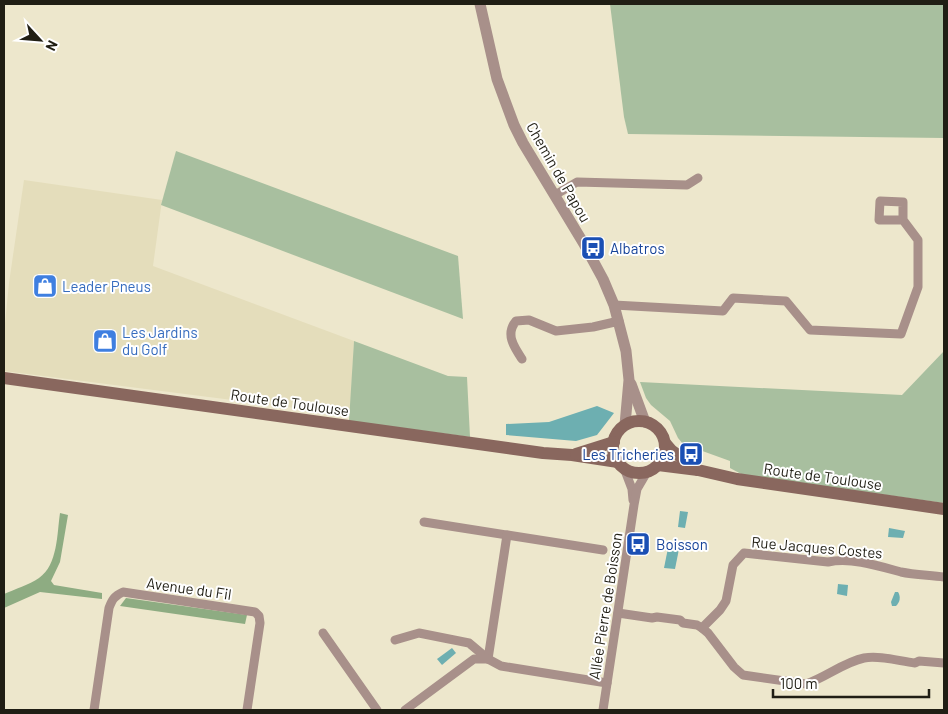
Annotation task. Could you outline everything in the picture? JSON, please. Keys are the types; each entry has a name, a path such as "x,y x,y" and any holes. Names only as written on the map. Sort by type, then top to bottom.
{"main road":[{"name":"Route de Toulouse","path":"4,378 543,453 572,455 621,465"},
{"path":"635,422 644,422 654,426 661,433 665,443 664,455 658,465 647,472 635,473 621,465 614,452 614,442 618,433 625,426 635,422"},
{"name":"Route de Toulouse","path":"572,455 614,442"},
{"name":"Route de Toulouse","path":"665,443 671,450 698,470"},
{"name":"Route de Toulouse","path":"658,465 698,470 737,479 944,509"}],"street":[{"name":"Chemin de Papou","path":"480,4 494,69 504,102 522,143 555,195 599,272 614,305 626,351 629,380 625,426"},
{"path":"555,195 577,182 687,185 698,178"},
{"path":"614,305 722,311 732,298 786,302 810,330 901,334 918,288 918,240 902,220"},
{"path":"522,359 512,344 510,334 512,326 516,321 529,320 556,331 593,327 619,321"},
{"name":"Chemin de Papou","path":"629,380 644,422"},
{"name":"Allée Pierre de Boisson","path":"621,465 632,489 634,505"},
{"name":"Allée Pierre de Boisson","path":"603,710 634,505 637,489 647,472"},
{"path":"424,522 603,550"},
{"path":"488,659 507,535"},
{"name":"Rue Jacques Costes","path":"702,628 726,601 734,564 744,553 828,562 839,560 892,568 902,572 944,577"},
{"name":"Avenue du Fil","path":"94,710 109,608 112,599 123,592 255,612 259,616 259,629 247,710"},
{"path":"618,613 680,620 702,628 734,667 743,675 771,680 806,684 814,682 857,660 868,658 914,663 919,661 944,662"},
{"path":"322,633 377,710"},
{"path":"395,640 419,633 469,643 488,659 501,666 607,683"},
{"path":"405,710 474,659 488,659"}],"shaded area":[{"path":"24,180 162,200 153,266 354,341 350,415 4,371 4,333 9,283"}],"green space":[{"path":"610,4 944,4 944,138 628,134 624,117"},
{"path":"176,151 458,256 463,319 161,205"},
{"path":"354,341 448,376 467,377 470,437 349,421"},
{"path":"944,351 944,503 743,475 730,468 730,461 683,444 670,421 651,405 646,398 640,382 902,395"},
{"path":"60,513 68,515 60,562 51,581 54,585 102,593 102,599 40,592 4,608 4,594 39,578 50,565 56,548"},
{"path":"126,598 247,615 245,624 120,606"}],"water":[{"path":"597,406 614,413 597,435 576,441 506,435 506,424 549,422"},
{"path":"680,511 688,512 685,528 678,527"},
{"path":"889,528 905,531 903,538 888,537"},
{"path":"668,548 679,549 675,569 664,568"},
{"path":"838,584 848,585 847,596 837,594"},
{"path":"895,592 898,592 900,599 896,606 892,606 891,602"},
{"path":"452,648 456,653 442,665 437,659"}],"place":[{"name":"Albatros","path":"593,248"},
{"name":"Leader Pneus","path":"45,286"},
{"name":"Les Jardins du Golf","path":"105,341"},
{"name":"Les Tricheries","path":"691,454"},
{"name":"Boisson","path":"638,544"}]}
